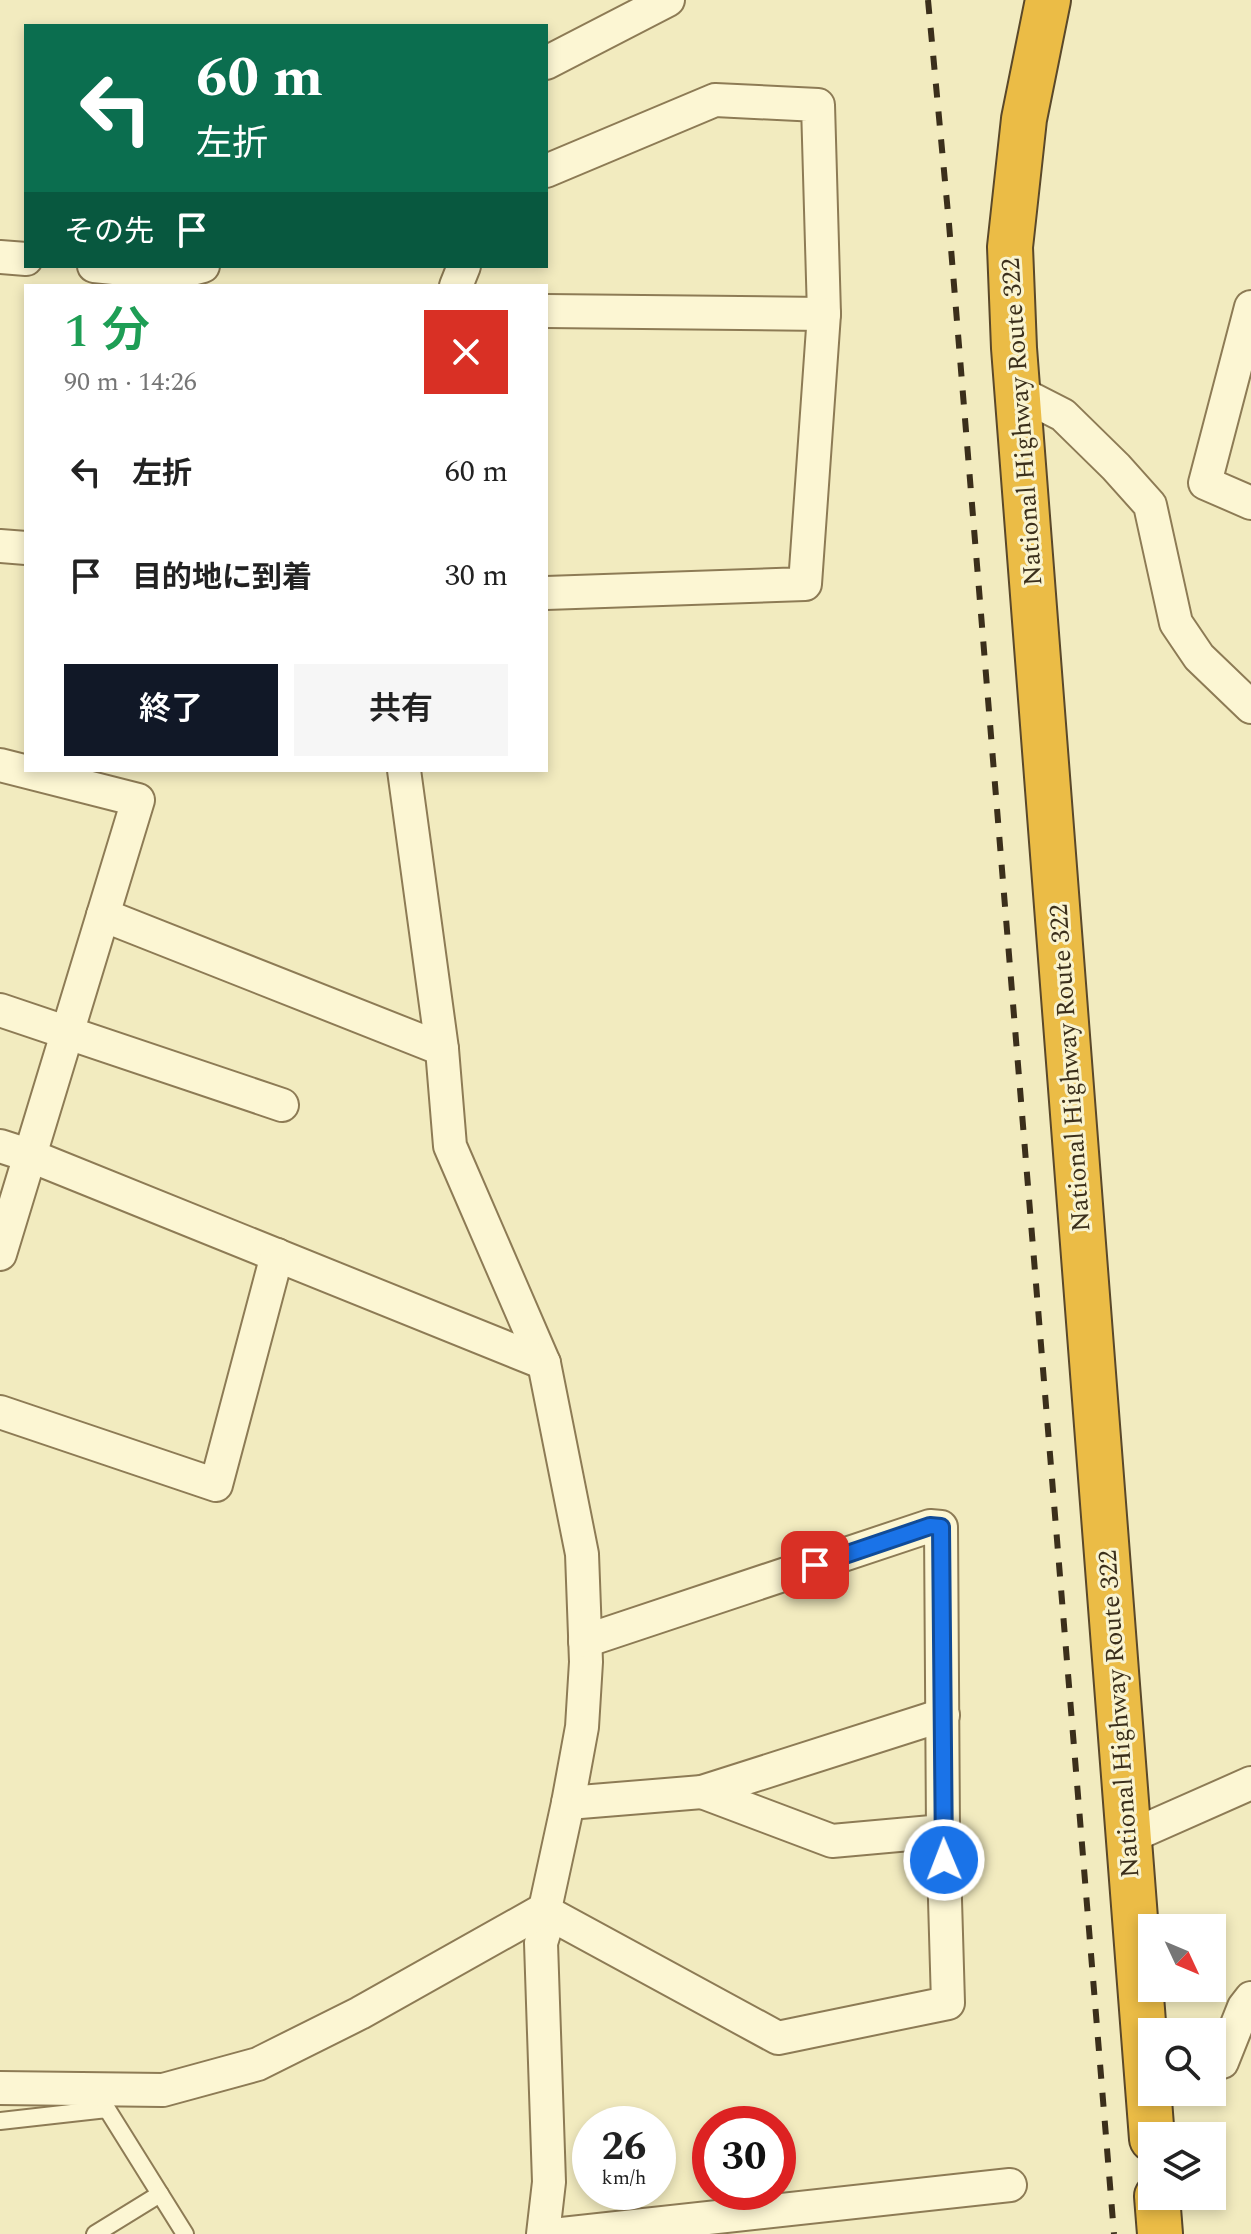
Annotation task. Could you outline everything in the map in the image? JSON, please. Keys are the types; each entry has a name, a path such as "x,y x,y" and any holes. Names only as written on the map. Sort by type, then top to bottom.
{"highway":[{"name":"National Highway Route 322","path":"1048,0 1024,119 1010,247 1018,392 1145,2018"},
{"path":"1158,2210 1160,2234"}],"street":[{"path":"548,62 668,0"},
{"path":"548,170 715,100 818,105 824,314 805,584 548,593"},
{"path":"0,257 24,259"},
{"path":"114,268 173,274 196,268"},
{"path":"1251,307 1205,483 1251,503"},
{"path":"548,311 824,314"},
{"path":"1018,392 1063,415 1150,505 1176,623 1199,657 1251,707"},
{"path":"0,546 24,548"},
{"path":"0,765 24,771"},
{"path":"0,1254 138,800 28,772"},
{"path":"404,772 442,1049 450,1146 544,1363 582,1554 585,1641 582,1727 541,1943 549,2182 543,2234"},
{"path":"103,915 442,1049"},
{"path":"0,1010 282,1105"},
{"path":"0,1146 544,1363"},
{"path":"0,1412 216,1485 277,1255"},
{"path":"547,1911 778,2038 948,2003 943,1831 941,1527 930,1526 585,1641"},
{"path":"568,1803 702,1792 943,1715"},
{"path":"1129,1837 1251,1783"},
{"path":"702,1792 832,1841 943,1831"},
{"path":"0,2088 163,2090 258,2064 360,2013 547,1911"},
{"path":"1226,2052 1244,2007 1251,1998"},
{"path":"562,2234 1010,2185"}],"lane":[{"path":"0,2121 107,2109 185,2234"},
{"path":"95,2234 160,2194"}],"railway":[{"path":"928,0 1114,2234"}],"route":[{"path":"815,1565 930,1526 941,1527 944,1860"}]}
